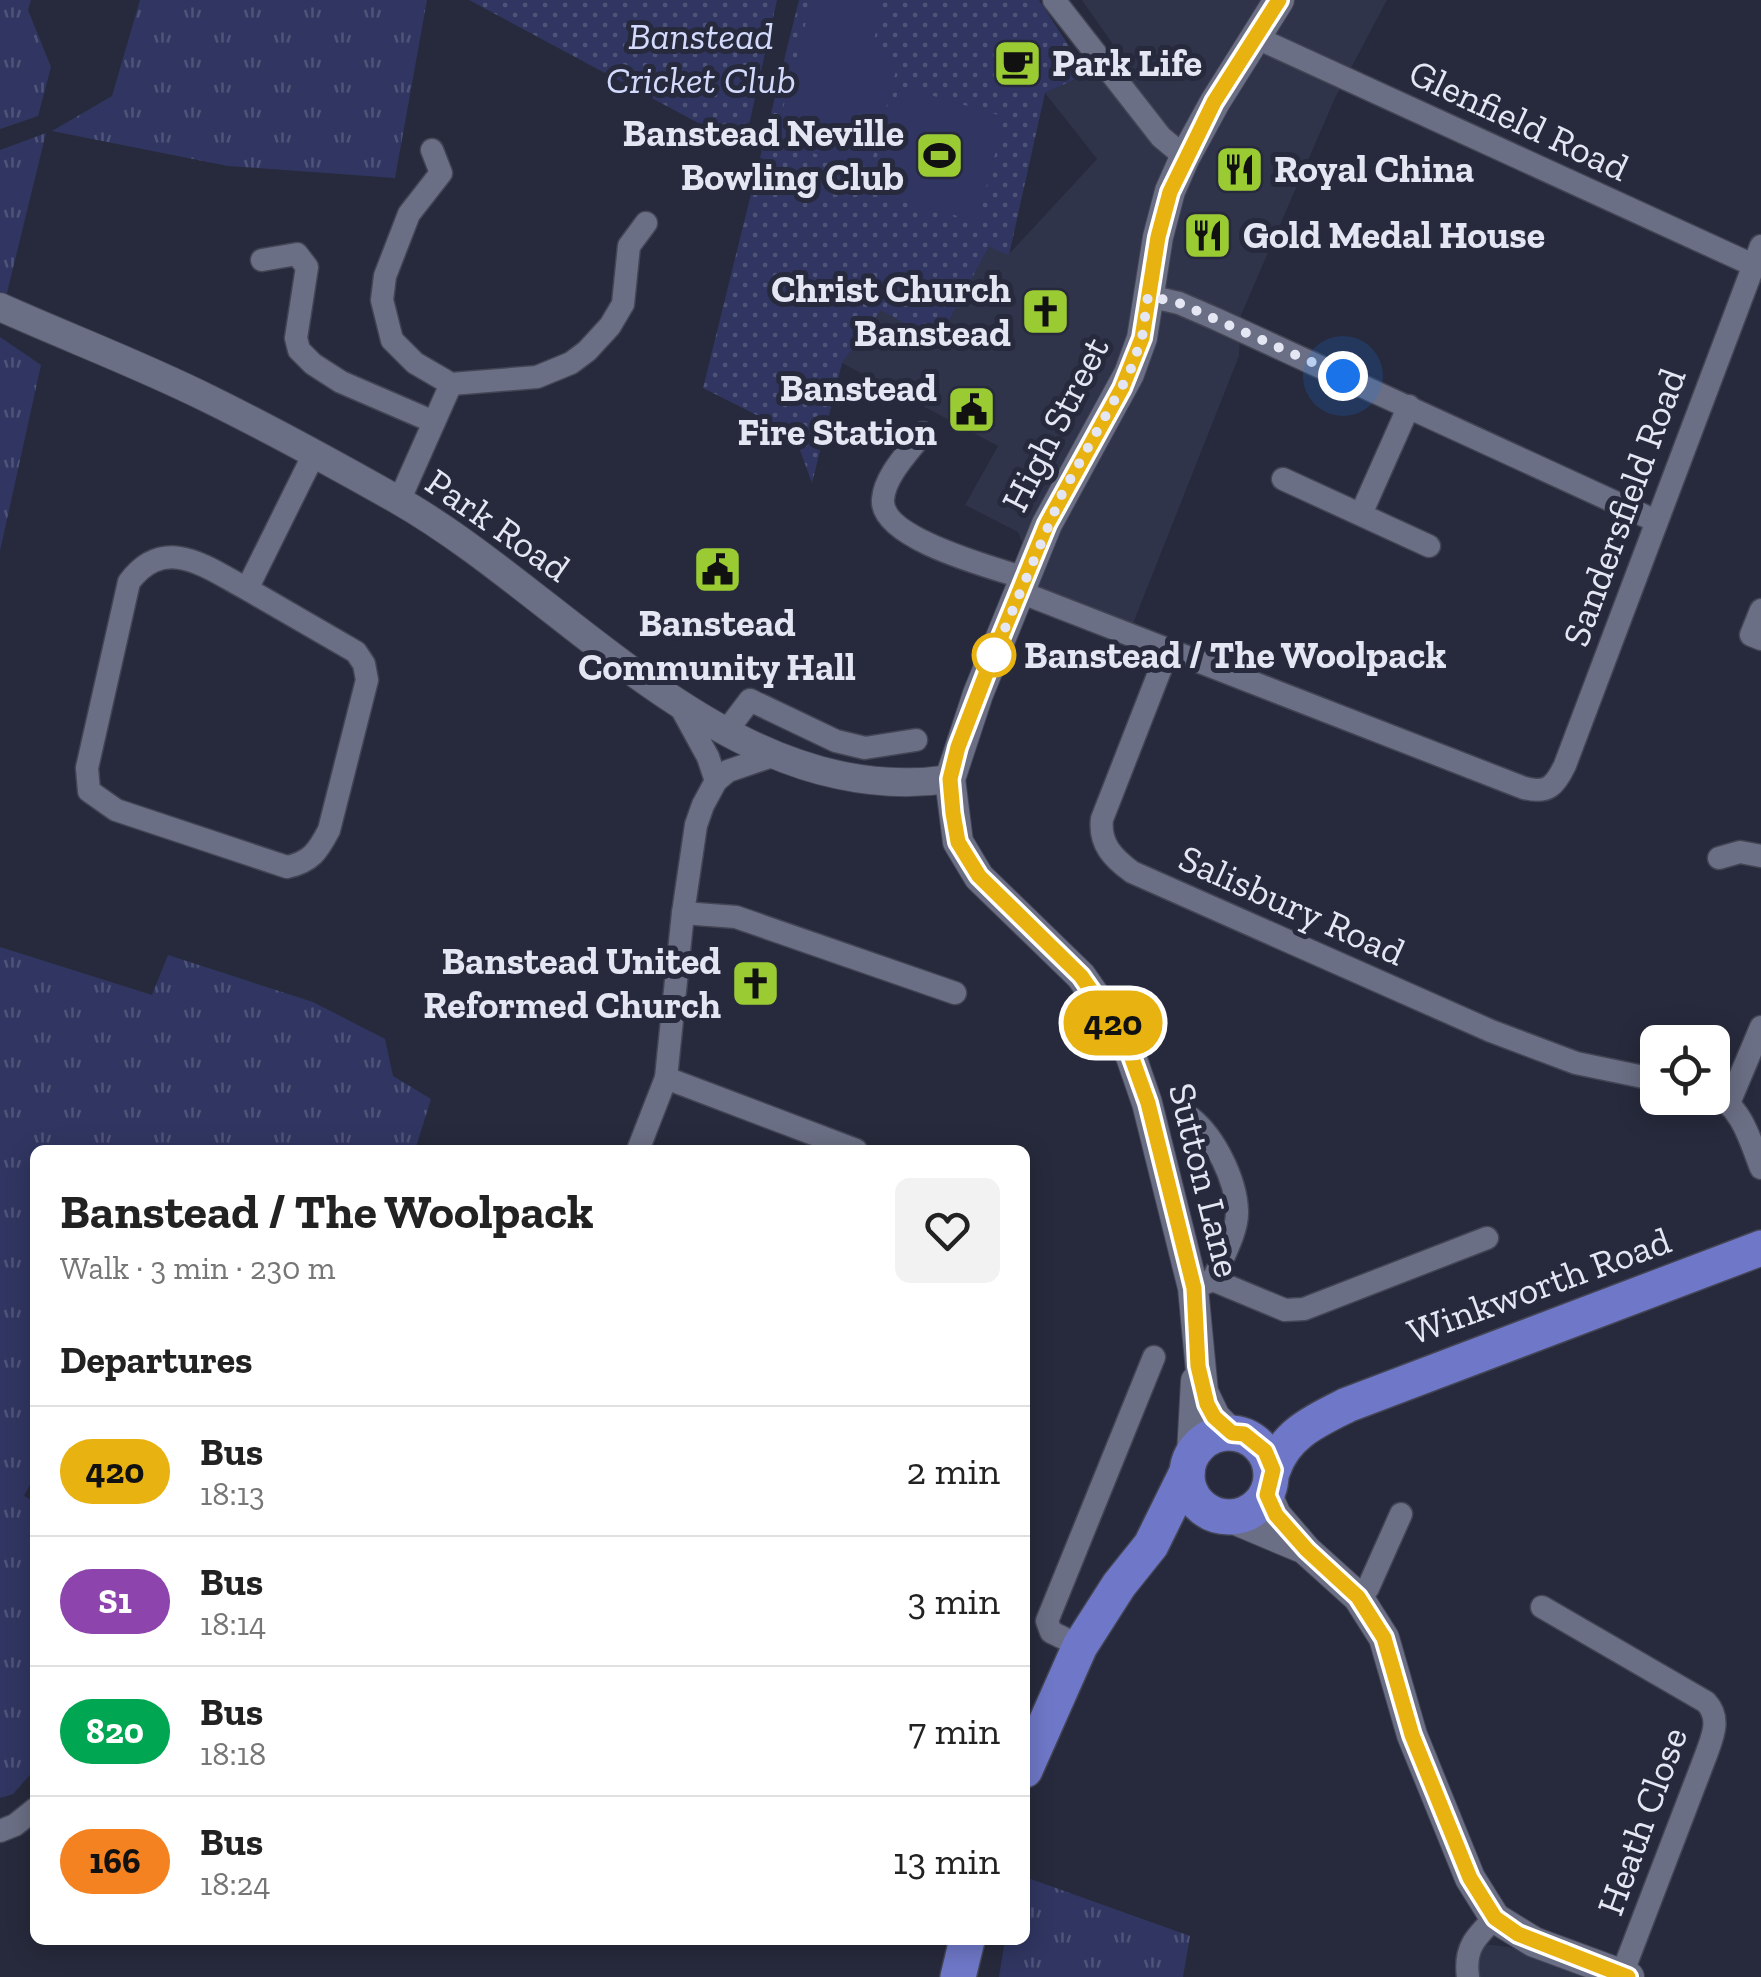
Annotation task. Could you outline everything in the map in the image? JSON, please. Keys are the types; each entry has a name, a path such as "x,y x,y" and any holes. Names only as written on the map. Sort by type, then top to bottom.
{"main road":[{"name":"High Street","path":"950,779 958,747 1062,494 1129,374 1142,338 1162,222 1185,157 1214,102 1278,0"},
{"name":"Sutton Lane","path":"950,779 958,842 979,876 1081,976 1125,1039 1148,1103 1203,1284 1190,1463"},
{"name":"Winkworth Road","path":"1238,1434 1347,1405 1761,1248"},
{"name":"Sutton Lane","path":"1198,1366 1214,1417 1238,1434"},
{"name":"Winkworth Road","path":"1270,1482 1288,1441 1306,1426 1347,1405"},
{"path":"1030,1759 1080,1646 1119,1585 1151,1545 1190,1463 1210,1437 1238,1434 1265,1451 1276,1515 1358,1597 1384,1638 1412,1735 1470,1878 1495,1918 1534,1942 1625,1976"},
{"path":"1190,1463 1190,1491 1198,1504 1307,1550"},
{"path":"1151,1545 1178,1525 1259,1505 1270,1482"},
{"path":"958,1977 966,1945"}],"street":[{"path":"1054,0 1161,138 1185,157"},
{"name":"Glenfield Road","path":"1256,38 1757,255"},
{"path":"432,150 441,173 409,214 384,276 382,300 392,340 414,363 451,384 537,378 570,363 587,350 610,326 623,304 628,246 646,223"},
{"path":"262,260 297,254 307,267 296,338 299,350 313,364 341,382 434,422"},
{"name":"Sandersfield Road","path":"1168,650 1524,788 1548,790 1566,765 1757,255"},
{"path":"1148,296 1179,303 1656,521"},
{"name":"Park Road","path":"0,308 206,397 399,500 679,704 725,733 776,755 859,778 920,783 950,779"},
{"path":"399,500 451,384"},
{"path":"1361,514 1408,406"},
{"path":"923,433 890,478 883,496 891,520 930,546 1168,650"},
{"path":"247,589 314,454"},
{"path":"1283,478 1429,546"},
{"path":"164,556 178,558 194,561 247,589 356,652 364,664 367,680 328,830 306,863 287,867 116,810 89,792 87,768 120,611 129,582 138,569 164,556"},
{"path":"1761,610 1751,635 1761,639"},
{"name":"Salisbury Road","path":"1168,650 1102,819 1104,845 1116,860 1132,872 1491,1031 1576,1063 1640,1076"},
{"path":"725,733 750,700 836,740 865,748 916,740"},
{"path":"679,704 716,780"},
{"path":"859,778 865,748"},
{"path":"640,1145 666,1078 696,825 716,780 745,763 776,755"},
{"path":"1718,858 1740,852 1761,856"},
{"path":"684,914 736,916 955,992"},
{"path":"1730,1082 1761,1027"},
{"path":"666,1078 843,1145"},
{"path":"1730,1107 1740,1116 1761,1168"},
{"path":"1191,1118 1208,1131 1216,1144 1237,1210 1203,1284 1284,1310 1304,1308 1413,1256 1488,1238"},
{"path":"1080,1646 1051,1632 1046,1620 1154,1357"},
{"path":"1358,1597 1368,1588 1401,1514"},
{"name":"Heath Close","path":"1542,1607 1706,1702 1715,1718 1715,1730 1625,1976"},
{"path":"0,1831 30,1813"},
{"path":"1468,1977 1465,1956 1476,1936 1495,1918"}],"shaded area":[{"path":"1082,0 1387,0 1335,98 1241,315 1239,356 1132,626 1041,590 1018,532 965,505 998,446 842,363 881,309 937,341 989,247 1009,254 1097,159 1045,93 1087,74 1135,76"},
{"path":"1475,1943 1509,1947 1598,1977 1479,1977"}],"green space":[{"path":"0,0 31,0 28,10 51,67 38,116 0,129"},
{"path":"140,0 427,0 395,178 228,166 52,131 112,96"},
{"name":"Banstead Cricket Club","path":"469,0 777,0 744,147 743,147"},
{"path":"799,0 1039,0 1087,74 1045,93 1009,255 989,247 937,342 881,310 842,363 812,483 794,434 703,388"},
{"path":"812,0 884,0 871,51 899,59 870,168 774,143"},
{"name":"Banstead Neville Bowling Club","path":"899,86 1005,117 977,221 874,194"},
{"path":"46,133 5,301 0,299 0,150"},
{"path":"0,337 41,365 0,551"},
{"path":"0,947 152,995 168,955 313,1002 385,1039 393,1076 431,1099 417,1145 30,1145 30,1484 24,1496 30,1499 30,1775 13,1794 0,1798"},
{"path":"1030,1879 1190,1936 1183,1977 999,1977 1004,1945 1030,1945"}],"bus line":[{"name":"420","path":"1279,0 1214,102 1185,157 1170,192 1158,237 1142,338 1129,374 1047,524 958,747 950,779 958,842 979,876 1081,976 1125,1039 1148,1103 1194,1288 1198,1366 1207,1404 1214,1417 1232,1433 1244,1434 1265,1451 1273,1470 1267,1495 1276,1515 1358,1597 1384,1638 1412,1735 1470,1878 1495,1918 1518,1934 1628,1977"}],"place":[{"name":"Park Life","path":"1017,63"},
{"name":"Banstead Neville Bowling Club","path":"939,155"},
{"name":"Royal China","path":"1239,169"},
{"name":"Gold Medal House","path":"1208,235"},
{"name":"Christ Church Banstead","path":"1046,311"},
{"name":"Banstead Fire Station","path":"972,410"},
{"name":"Banstead Community Hall","path":"717,569"},
{"name":"Banstead / The Woolpack","path":"994,655"},
{"name":"Banstead United Reformed Church","path":"756,983"}],"route":[{"path":"994,655 989,666 1047,524 1129,374 1142,338 1148,296 1179,303 1343,376"}]}
